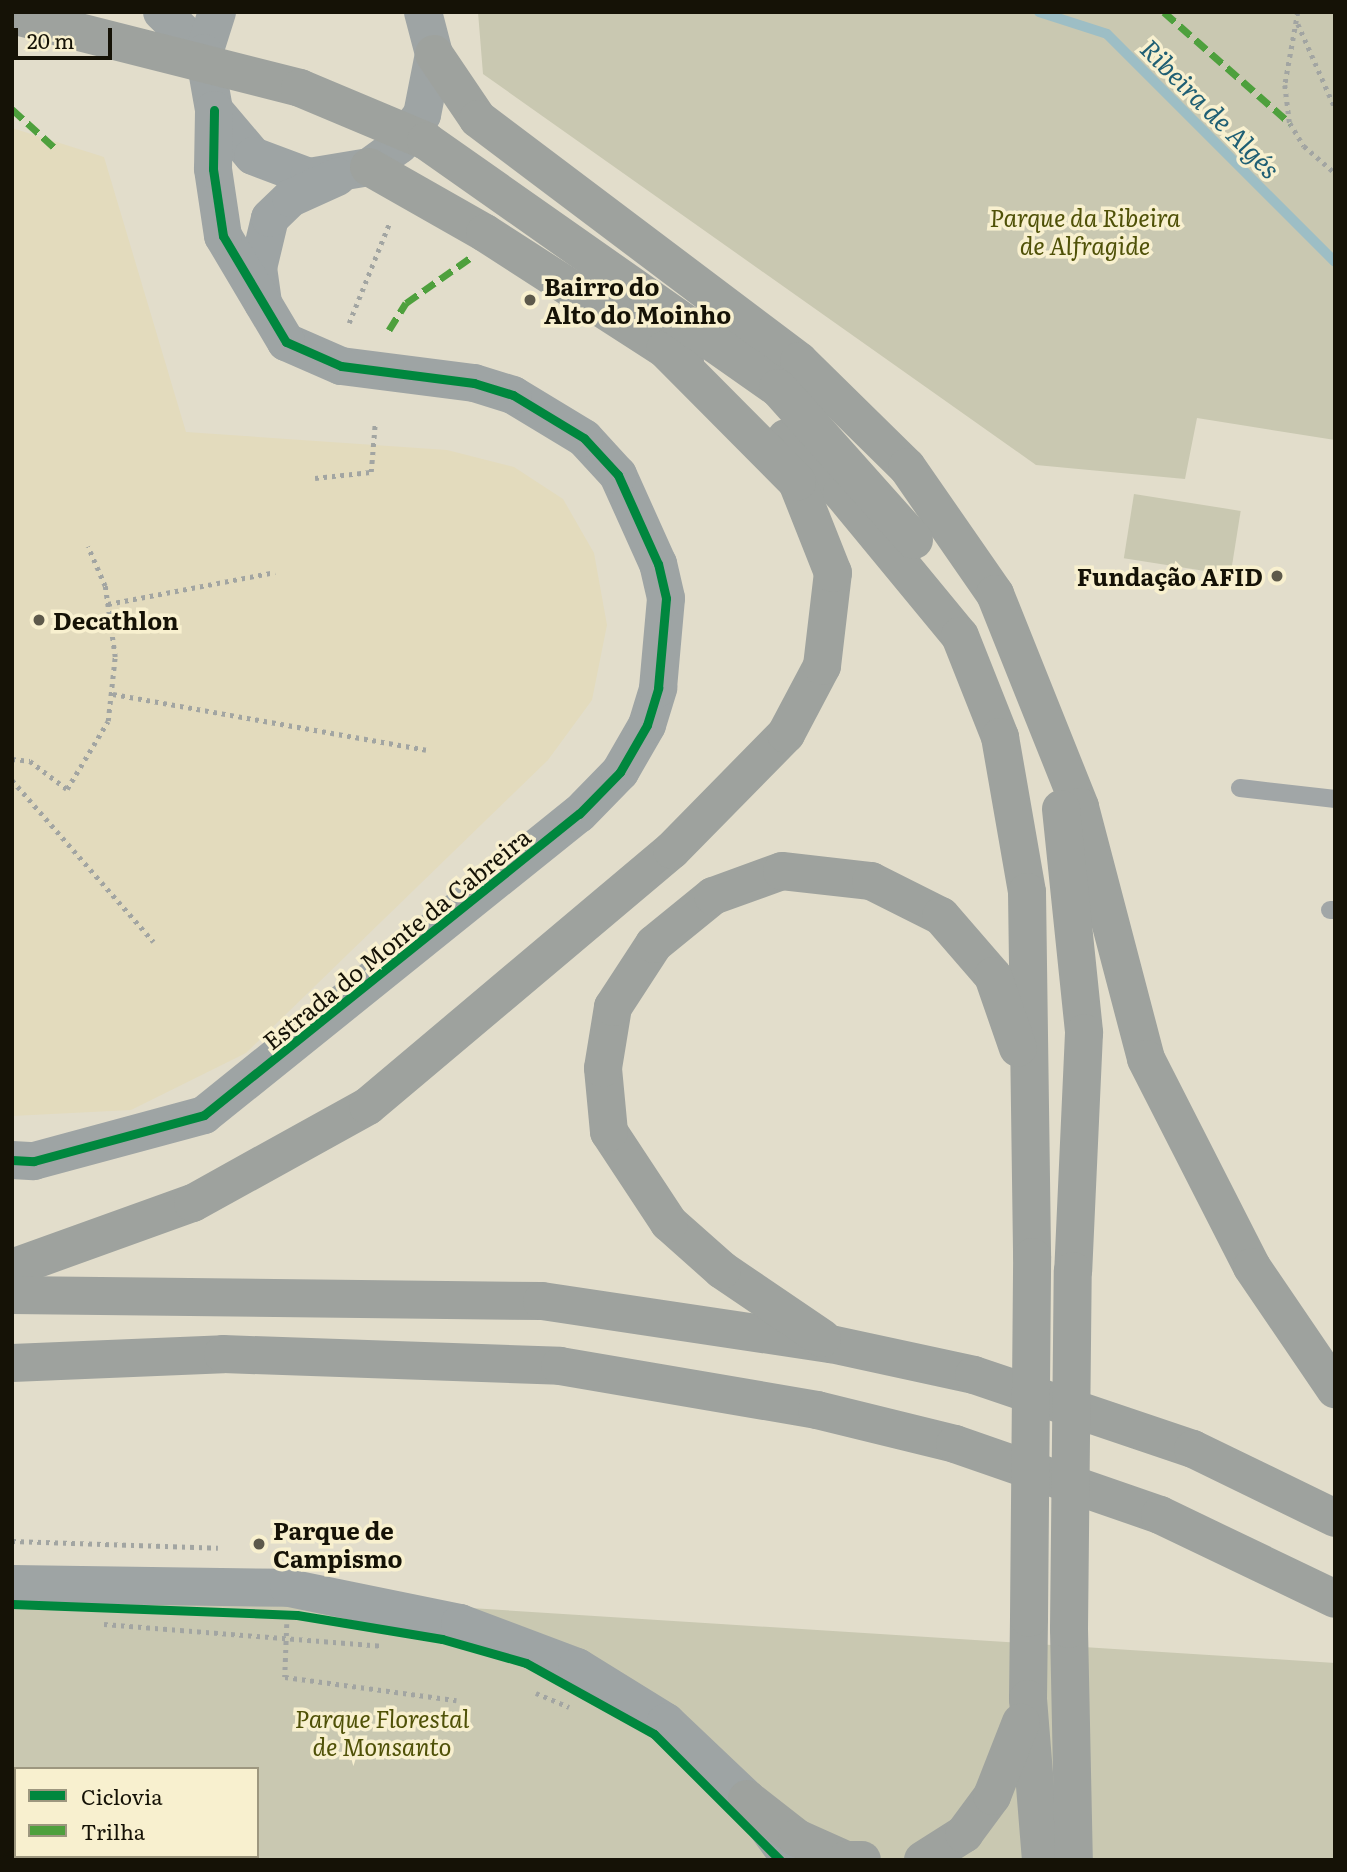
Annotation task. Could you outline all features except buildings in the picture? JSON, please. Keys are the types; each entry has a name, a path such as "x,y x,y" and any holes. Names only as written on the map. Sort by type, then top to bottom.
{"highway":[{"path":"12,15 300,88 426,141 778,388 914,540 960,636 1000,737 1027,892 1034,1125 1028,1699 1041,1860"},
{"path":"430,27 478,118 799,361 907,467 995,594 1080,807 1146,1059 1252,1266 1335,1389"},
{"path":"354,171 485,233 753,405 842,493 960,636"},
{"path":"12,1268 193,1203 368,1106 672,850 786,734 822,666 833,573 797,482 665,349"},
{"path":"1053,741 1084,1033 1073,1271 1069,1629 1074,1860"},
{"path":"831,1344 722,1270 669,1223 609,1132 603,1068 613,1007 654,944 713,896 782,871 871,881 942,916 993,976 1012,1018 1034,1125"},
{"path":"12,1295 542,1301 831,1344 974,1376 1193,1449 1335,1518"},
{"path":"12,1363 223,1354 560,1366 817,1410 955,1444 1160,1515 1335,1599"},
{"path":"923,1860 964,1834 992,1796 1028,1699"},
{"path":"747,1799 797,1838 846,1860 862,1860"}],"street":[{"path":"162,12 204,53"},
{"path":"217,12 204,53 214,110 231,136 279,170 354,171"},
{"name":"Estrada do Monte da Cabreira","path":"265,311 258,268 270,218 291,198 354,171 399,145 422,115 430,27"},
{"name":"Estrada do Monte da Cabreira","path":"12,1160 34,1161 204,1115 579,814 620,772 647,725 658,688 666,598 658,564 618,475 584,438 537,407 474,383 316,360 286,342 265,311 223,236 213,169 214,110"},
{"path":"12,1584 289,1588 460,1623 577,1667 666,1722 747,1799 791,1860"}],"lane":[{"path":"1240,788 1335,799"}],"path":[{"path":"1298,12 1284,85 1290,123 1304,146 1335,173"},
{"path":"1297,24 1335,108"},
{"path":"349,323 389,224"},
{"path":"315,478 371,472 375,423"},
{"path":"12,759 30,761 68,789 108,721 113,694 107,604 88,547"},
{"path":"107,604 275,572"},
{"path":"113,694 426,750"},
{"path":"12,780 154,942"},
{"path":"274,1614 297,1615"},
{"path":"88,1623 287,1635 391,1647"},
{"path":"287,1635 285,1677 456,1700"},
{"path":"527,1689 575,1709"}],"shaded area":[{"path":"12,128 104,157 186,432 447,450 514,467 563,499 594,553 607,625 592,700 548,760 246,1053 131,1110 12,1116"}],"green space":[{"name":"Parque da Ribeira de Alfragide","path":"478,12 1335,12 1335,440 1197,418 1185,479 1036,465 483,74"},
{"path":"1134,494 1241,511 1231,575 1124,558"},
{"name":"Parque Florestal de Monsanto","path":"12,1579 1335,1663 1335,1860 12,1860"}],"waterway":[{"name":"Ribeira de Algés","path":"1039,12 1107,34 1335,262"}],"marked path":[{"path":"1164,12 1290,123"},
{"path":"12,109 56,149"},
{"path":"389,330 406,303 470,258"}],"cycle path":[{"path":"12,1160 34,1161 204,1115 579,814 620,772 647,725 658,688 666,598 658,564 618,475 584,438 513,395 474,383 341,366 286,342 223,236 213,169 214,110"},
{"path":"12,1604 297,1615 442,1639 526,1663 654,1734 780,1860"}],"place":[{"name":"Bairro do Alto do Moinho","path":"530,300"},
{"name":"Fundação AFID","path":"1277,576"},
{"name":"Decathlon","path":"39,620"},
{"name":"Parque de Campismo","path":"259,1544"}]}
